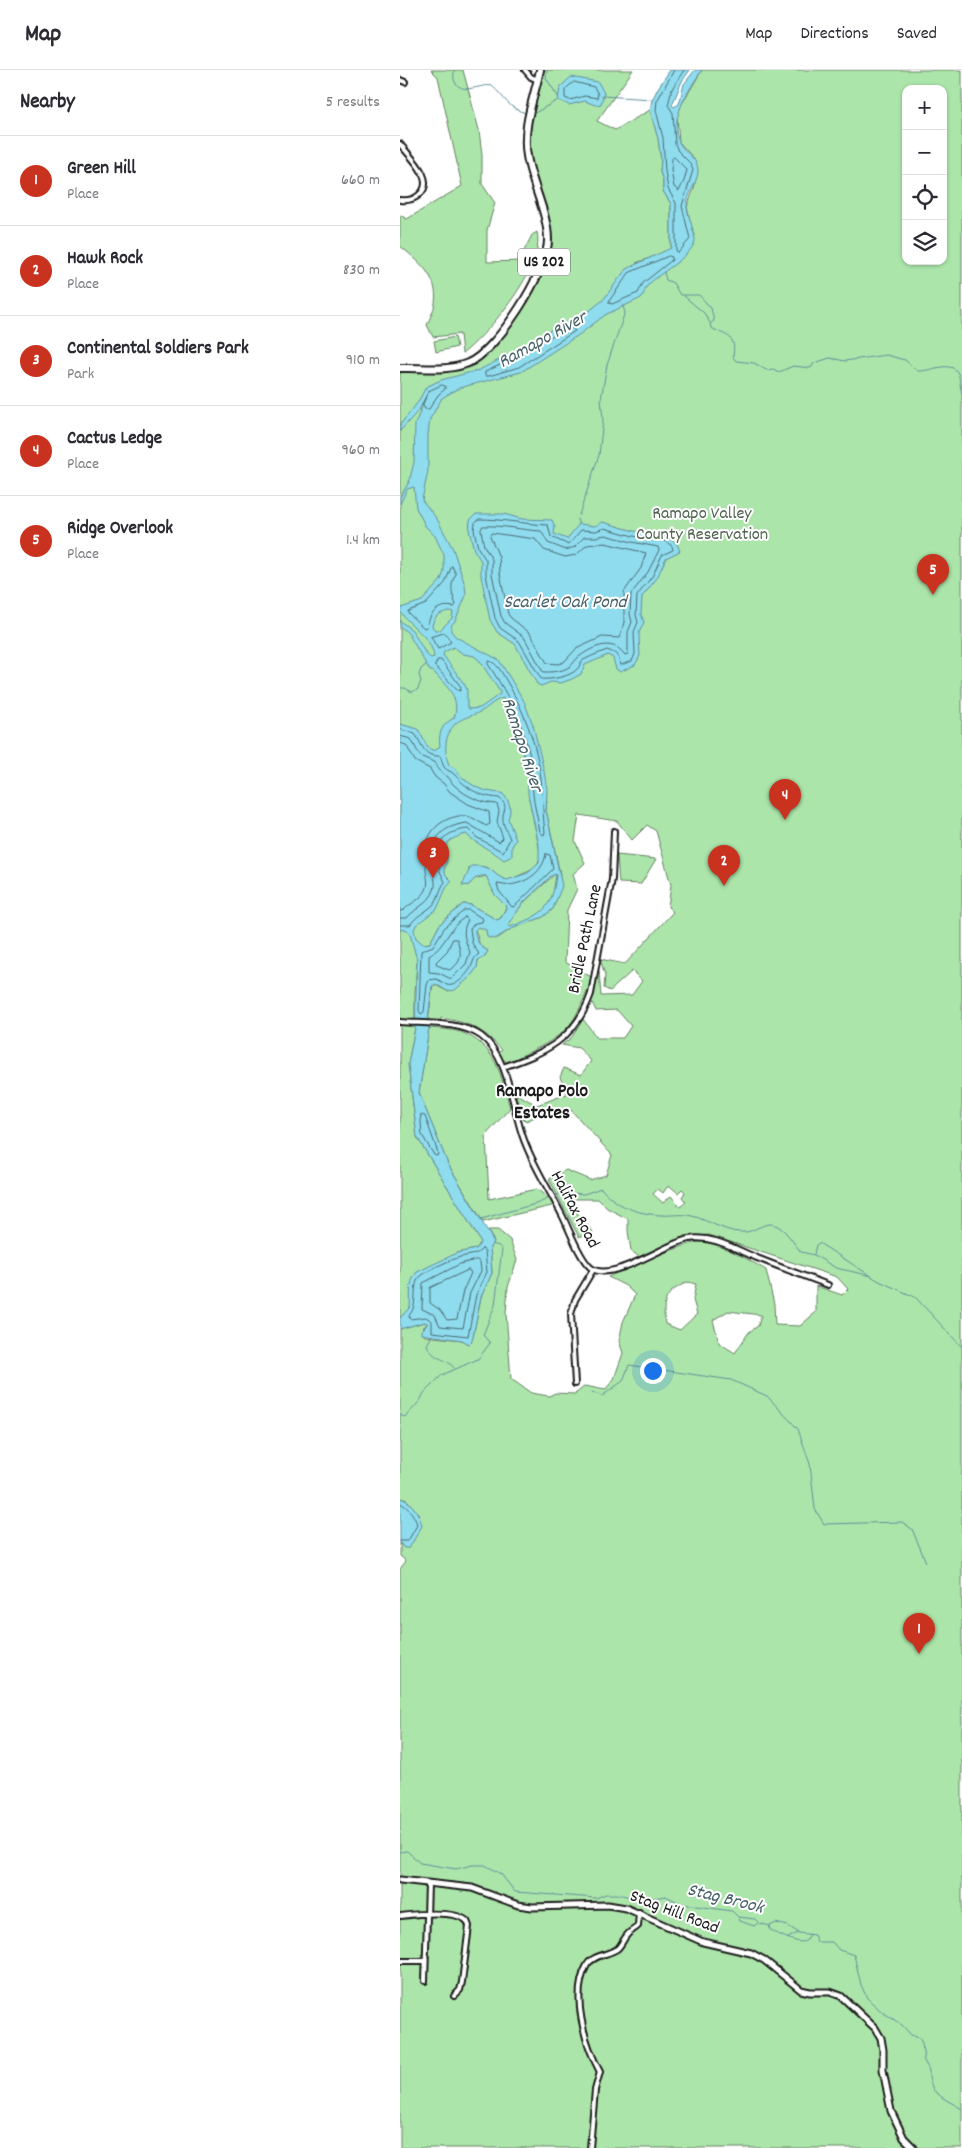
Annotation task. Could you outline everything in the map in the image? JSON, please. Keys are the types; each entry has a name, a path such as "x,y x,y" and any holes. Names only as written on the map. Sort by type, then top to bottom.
{"main road":[{"name":"US 202","path":"400,368 452,367 465,364 479,357 490,346 513,315 541,270 547,249 548,234 528,163 526,143 527,127 540,70"}],"street":[{"path":"525,70 530,77 538,80"},
{"path":"400,80 405,82"},
{"path":"400,144 421,170 425,178 425,186 417,197 406,201 400,200"},
{"name":"Bridle Path Lane","path":"503,1067 534,1056 552,1047 573,1028 584,1011 593,986 612,880 614,831"},
{"name":"Halifax Road","path":"400,1022 461,1028 476,1033 493,1048 503,1067 521,1132 550,1194 588,1265 593,1270 601,1272 619,1268 680,1241 703,1238 717,1241 828,1285"},
{"path":"575,1384 571,1314 576,1300 593,1270"},
{"name":"Stag Hill Road","path":"400,1880 472,1888 518,1905 532,1907 608,1905 626,1908 639,1912 703,1942 751,1952 801,1990 830,1992 845,1999 875,2028 881,2038 884,2050 883,2070 891,2111 904,2138 914,2148"},
{"path":"425,1981 428,1884"},
{"path":"590,2148 594,2090 600,2072 590,2054 579,2003 579,1989 588,1964 594,1958 619,1948 628,1934 638,1926 639,1912"},
{"path":"401,1916 426,1914 461,1917 468,1922 462,1982 460,1990 454,1996"},
{"path":"400,1960 425,1961"}],"green space":[{"path":"431,70 463,70 479,130 482,155 482,184 495,203 487,230 487,262 519,261 532,235 537,232 537,246 533,263 513,298 500,316 462,354 460,334 433,337 427,325 435,303 434,285 426,270 400,246 400,215 407,219 462,186 438,77"},
{"name":"Ramapo Valley County Reservation","path":"540,70 633,70 597,121 615,130 650,110 658,138 663,191 671,204 671,248 666,252 636,263 677,262 690,248 695,235 692,230 687,207 695,185 694,159 679,142 677,116 680,107 702,70 962,70 962,2148 400,2148 400,1569 406,1561 400,1556 400,1543 404,1548 420,1516 407,1500 400,1498 400,1329 424,1322 427,1323 421,1331 425,1336 462,1340 469,1344 472,1341 481,1297 492,1273 490,1247 494,1242 488,1230 498,1230 510,1240 517,1260 508,1287 506,1313 511,1379 531,1393 549,1396 555,1393 575,1394 585,1386 605,1390 614,1379 623,1353 619,1341 623,1322 635,1295 626,1286 608,1277 671,1250 702,1242 736,1253 766,1270 774,1304 775,1325 800,1326 816,1312 816,1286 842,1295 848,1289 837,1277 709,1235 674,1240 641,1258 631,1251 628,1219 607,1208 598,1199 572,1199 573,1208 593,1232 579,1237 549,1179 566,1170 590,1180 606,1175 612,1155 571,1110 548,1111 526,1121 521,1116 516,1094 537,1105 567,1094 560,1077 564,1068 581,1075 591,1061 579,1048 562,1045 572,1037 583,1019 597,1038 623,1038 631,1026 617,1010 596,1011 590,998 599,971 601,996 632,995 642,981 632,971 610,991 604,988 605,975 600,959 625,964 673,912 668,907 671,885 656,831 647,825 632,840 617,821 579,815 575,841 585,863 573,874 577,889 567,910 565,962 593,978 575,1017 562,1032 536,1049 508,1062 503,1060 498,1053 502,1050 488,1036 475,1028 460,1022 441,1018 439,1023 428,1022 433,984 447,991 477,968 478,960 484,957 488,951 480,946 475,929 478,927 483,928 498,938 511,929 543,917 553,909 560,874 546,810 547,800 529,798 541,857 536,868 507,881 488,868 469,868 469,875 462,884 469,885 474,879 486,876 493,891 506,907 501,918 497,920 471,905 463,904 440,924 430,943 423,944 418,942 415,1028 408,1064 417,1137 481,1242 476,1249 457,1253 411,1284 411,1307 400,1318 400,373 437,368 477,358 513,315 547,249 526,133","holes":["667,1187 671,1187 678,1193 682,1189 685,1192 682,1197 686,1202 680,1207 671,1196 663,1203 653,1194 658,1189 663,1193","688,1282 696,1284 693,1300 697,1314 680,1330 665,1324 664,1309 670,1293","728,1311 761,1315 758,1326 749,1332 735,1353 719,1343 713,1320"]},
{"path":"455,337 457,347 436,352 434,341"},
{"path":"617,855 656,859 641,884 619,883"},
{"path":"556,873 552,896 544,910 538,915 510,928 508,926 522,904"},
{"path":"429,1028 457,1031 473,1038 490,1053 500,1073 510,1108 486,1135 489,1199 537,1189 556,1205 483,1222 448,1164 419,1093"}],"water":[{"name":"Ramapo River","path":"670,70 690,70 682,81 672,105 674,107 679,104 684,84 695,70 702,70 685,97 677,118 676,128 677,138 682,147 695,161 698,168 687,203 695,239 692,247 681,259 648,285 641,298 605,315 580,334 521,372 459,388 442,398 430,419 428,471 422,500 437,519 453,549 465,585 466,595 451,626 451,631 456,637 499,660 524,701 533,725 544,771 547,789 546,810 562,886 553,909 543,917 511,929 495,939 487,937 486,930 478,927 475,930 477,940 488,951 484,957 478,960 477,968 455,990 447,991 436,984 432,986 428,1020 429,1028 419,1093 448,1164 494,1242 490,1247 492,1273 481,1297 472,1341 469,1344 462,1340 421,1334 421,1331 427,1325 424,1322 400,1329 400,1318 410,1307 411,1284 417,1272 457,1253 476,1249 481,1242 417,1137 408,1064 415,1028 417,960 410,934 406,929 400,930 400,724 418,729 428,748 435,751 440,746 442,729 446,723 454,718 456,704 451,692 433,671 430,671 408,633 400,626 400,621 412,630 426,654 431,658 434,657 425,637 400,611 401,608 422,601 441,580 444,571 444,555 435,536 426,527 416,508 414,487 407,489 400,504 400,497 409,482 414,462 415,424 429,390 419,410 400,431 400,425 418,402 426,387 441,380 479,370 519,350 557,326 574,323 603,300 626,269 671,248 671,204 663,191 658,139 650,110 652,100","holes":["449,611 453,612 452,618 440,630 435,630 432,626 434,620 440,614","454,647 463,654 474,656 480,661 500,694 480,708 469,709 465,685 443,655 444,652","503,698 512,713 528,770 528,794 539,846 539,863 528,873 507,880 501,878 488,868 471,866 462,886 469,885 478,877 486,876 495,895 505,905 506,908 501,918 497,920 471,905 463,904 440,924 430,943 423,944 416,938 414,930 416,925 437,909 446,888 452,881 446,875 444,869 447,862 446,847 450,841 466,834 504,860 512,856 512,846 516,840 508,819 510,805 507,799 502,793 482,789 464,779 449,765 446,754 447,739 455,724 480,712","556,874 552,896 544,910 530,919 510,927 508,926 522,904 551,876"]},
{"path":"571,77 598,82 604,93 601,104 595,105 585,101 569,105 558,100 560,87"},
{"name":"Scarlet Oak Pond","path":"476,514 504,514 522,519 552,520 555,527 554,534 567,539 579,524 595,526 603,522 634,531 667,536 677,544 680,551 666,558 657,578 642,597 641,614 644,622 639,633 640,656 635,665 620,672 616,669 613,658 608,655 585,665 581,674 572,679 561,683 551,682 541,686 537,684 515,644 497,632 490,620 481,576 481,561 474,550 469,530 470,520"},
{"path":"400,1498 408,1502 415,1509 422,1526 409,1548 404,1548 400,1543"}],"waterway":[{"path":"454,70 454,81 458,86 468,89 492,86 511,106 526,113"},
{"path":"547,70 546,78 559,98"},
{"path":"602,96 653,99"},
{"path":"533,114 558,100"},
{"path":"664,272 666,280 673,283 680,295 699,295 711,308 714,321 710,324 711,328 730,338 734,350 733,357 736,361 754,363 766,370 773,369 779,372 793,366 811,368 814,363 830,358 845,361 886,355 905,360 918,371 941,367 952,368 959,376 962,393"},
{"path":"684,296 704,313 710,323"},
{"path":"579,515 599,455 603,420 601,399 607,365 625,312 622,304"},
{"path":"577,519 579,524"},
{"path":"400,688 405,688 412,692 418,689 421,681 419,675 421,669 426,665"},
{"path":"481,1219 539,1203 555,1195 569,1193 584,1194 601,1188 613,1200 628,1208 644,1213 688,1215 725,1229 739,1232 746,1232 772,1224 786,1233 801,1252 814,1255 836,1268 872,1276"},
{"path":"814,1254 816,1245 819,1243 879,1281 915,1297 962,1347"},
{"path":"400,1415 405,1417 420,1401 424,1393 442,1375 478,1359 490,1343 483,1335 495,1305 502,1249 492,1244"},
{"path":"431,1337 427,1345 430,1350 454,1368"},
{"path":"592,1392 602,1396 623,1381 629,1365 731,1380 767,1396 798,1429 810,1464 815,1509 824,1524 902,1522 912,1529 926,1562"},
{"name":"Stag Brook","path":"400,1852 407,1851 420,1863 456,1869 472,1865 485,1865 501,1874 515,1892 596,1898 606,1894 618,1894 642,1900 666,1896 682,1904 732,1911 738,1917 755,1919 759,1923 770,1926 776,1923 788,1926 799,1933 814,1935 817,1942 832,1942 839,1950 854,1955 861,1985 867,1998 881,2011 902,2025 911,2035 919,2038 922,2043 924,2061 929,2070 929,2078 933,2090 962,2109"},
{"path":"739,1918 740,1921 754,1926 758,1923"},
{"path":"770,1926 769,1929 772,1931 797,1941 805,1941 810,1934"},
{"path":"788,1938 798,1933"}],"place":[{"name":"Ridge Overlook","path":"933,595"},
{"name":"Cactus Ledge","path":"785,820"},
{"name":"Continental Soldiers Park","path":"433,878"},
{"name":"Hawk Rock","path":"724,886"},
{"name":"Green Hill","path":"919,1654"}],"district":[{"name":"Ramapo Polo Estates","path":"542,1103"}]}
